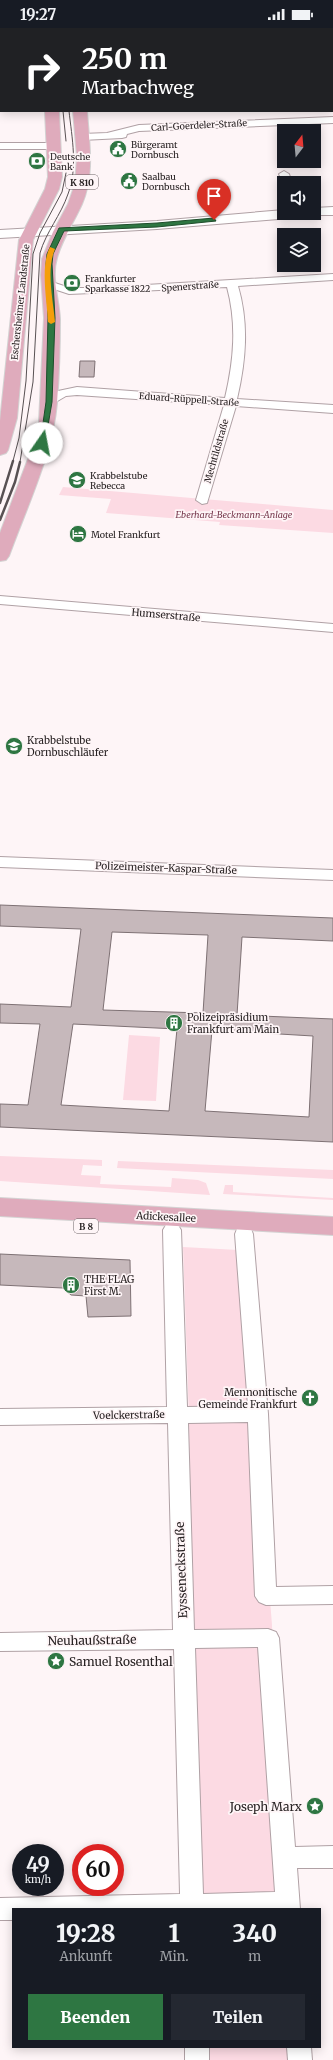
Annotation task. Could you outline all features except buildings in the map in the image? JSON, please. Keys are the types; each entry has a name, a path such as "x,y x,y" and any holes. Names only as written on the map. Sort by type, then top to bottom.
{"main road":[{"name":"Eschersheimer Landstraße","path":"0,450 8,418 23,253 31,228 52,189 55,177 52,112"},
{"name":"K 810","path":"0,556 43,439 49,402 52,318 49,284 50,254 63,226 76,204 82,184 84,157 80,112"},
{"path":"321,212 333,211"},
{"path":"0,228 157,225 277,215"},
{"path":"0,234 31,228"},
{"name":"Adickesallee","path":"0,1207 333,1226"},
{"name":"Adickesallee","path":"0,1222 333,1239"}],"street":[{"path":"285,112 288,121"},
{"path":"82,136 255,130 263,122 333,120"},
{"path":"0,146 53,146"},
{"name":"Spenerstraße","path":"49,284 61,290 76,292 333,277"},
{"name":"Mechtildstraße","path":"202,500 230,402 238,363 240,321 232,283"},
{"name":"Eduard-Rüppell-Straße","path":"49,402 58,394 77,391 333,409"},
{"name":"Humserstraße","path":"0,600 333,628"},
{"name":"Polizeimeister-Kaspar-Straße","path":"0,862 333,875"},
{"name":"Eysseneckstraße","path":"172,1230 192,1907"},
{"path":"244,1234 258,1414 266,1596 333,1595"},
{"name":"Voelckerstraße","path":"0,1417 258,1414"},
{"name":"Neuhaußstraße","path":"0,1642 268,1638 285,1858"},
{"path":"105,1908 288,1906 285,1858 333,1857"},
{"path":"0,1909 12,1909"},
{"path":"197,2048 197,2060"},
{"path":"299,2048 300,2060"}],"green space":[{"name":"Eberhard-Beckmann-Anlage","path":"63,487 333,510 333,533 219,525 220,522 106,513 111,499 59,495"},
{"path":"129,1035 160,1037 156,1101 123,1100"},
{"path":"0,1156 102,1160 102,1166 83,1165 81,1175 101,1176 100,1184 171,1187 172,1178 198,1180 206,1183 210,1195 0,1181"},
{"path":"118,1161 333,1170 333,1179 117,1168"},
{"path":"225,1185 233,1185 233,1192 333,1198 333,1200 223,1194"},
{"path":"183,1247 238,1250 256,1421 272,1625 279,1908 185,1908 190,1650 189,1418"},
{"path":"186,2048 289,2048 290,2060 187,2060"}],"tram line":[{"path":"63,112 66,141"},
{"path":"20,462 33,382 40,253 46,238 65,202 73,174 73,142 69,112"},
{"path":"13,461 19,438 26,381 33,254 40,233 62,192 66,173"}],"railway":[{"path":"0,503 13,461"},
{"path":"0,520 15,482 20,462"}],"slow traffic":[{"path":"51,322 51,302 48,275 50,254 52,249"}],"place":[{"name":"Bürgeramt Dornbusch","path":"118,149"},
{"name":"Deutsche Bank","path":"37,161"},
{"name":"Saalbau Dornbusch","path":"129,181"},
{"name":"Frankfurter Sparkasse 1822","path":"72,283"},
{"name":"Krabbelstube Rebecca","path":"77,480"},
{"name":"Motel Frankfurt","path":"78,534"},
{"name":"Krabbelstube Dornbuschläufer","path":"14,746"},
{"name":"Polizeipräsidium Frankfurt am Main","path":"174,1023"},
{"name":"THE FLAG First M.","path":"71,1285"},
{"name":"Mennonitische Gemeinde Frankfurt","path":"310,1398"},
{"name":"Samuel Rosenthal","path":"56,1661"},
{"name":"Joseph Marx","path":"315,1806"}],"route":[{"path":"42,443 47,422 49,402 49,367 52,318 48,275 50,254 61,229 157,225 214,220"}]}
